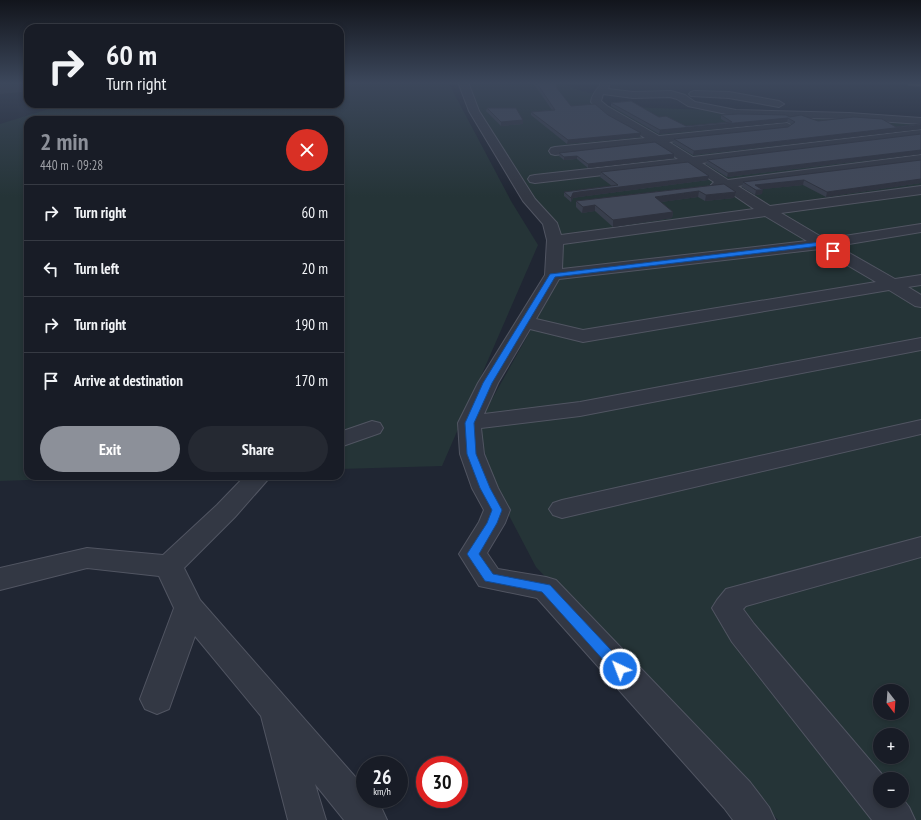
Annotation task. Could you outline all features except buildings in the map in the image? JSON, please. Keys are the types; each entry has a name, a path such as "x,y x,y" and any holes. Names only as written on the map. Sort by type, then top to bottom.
{"street":[{"path":"480,120 530,202 550,222 555,240 552,275 488,383 469,423 472,454 485,488 497,510 492,523 473,554 489,578 546,588 736,795 756,820"},
{"path":"623,120 821,244 921,302"},
{"path":"555,151 837,120"},
{"path":"910,120 921,121"},
{"path":"535,179 688,160 856,142 921,133"},
{"path":"709,186 921,159"},
{"path":"555,240 921,190"},
{"path":"552,275 821,244 921,228"},
{"path":"525,322 583,336 921,280"},
{"path":"469,423 580,409 921,344"},
{"path":"562,509 921,427"},
{"path":"344,438 372,428"},
{"path":"0,579 87,558 169,566 226,511 255,480"},
{"path":"873,791 743,633 727,608 736,597 921,547"},
{"path":"169,566 189,608 276,709 368,820"},
{"path":"157,699 189,608"},
{"path":"276,709 307,820"},
{"path":"886,808 896,820"}],"shaded area":[{"path":"12,120 24,120 24,480 27,480 0,481 0,124"},
{"path":"344,120 468,120 511,201 538,245 442,466 344,469"},
{"path":"485,120 921,120 921,820 778,820 536,567 492,483 478,424 561,276 560,250 534,202"}],"route":[{"path":"620,669 546,588 489,578 473,554 492,523 497,510 485,488 472,454 469,423 488,383 552,275 821,244 833,251"}]}
